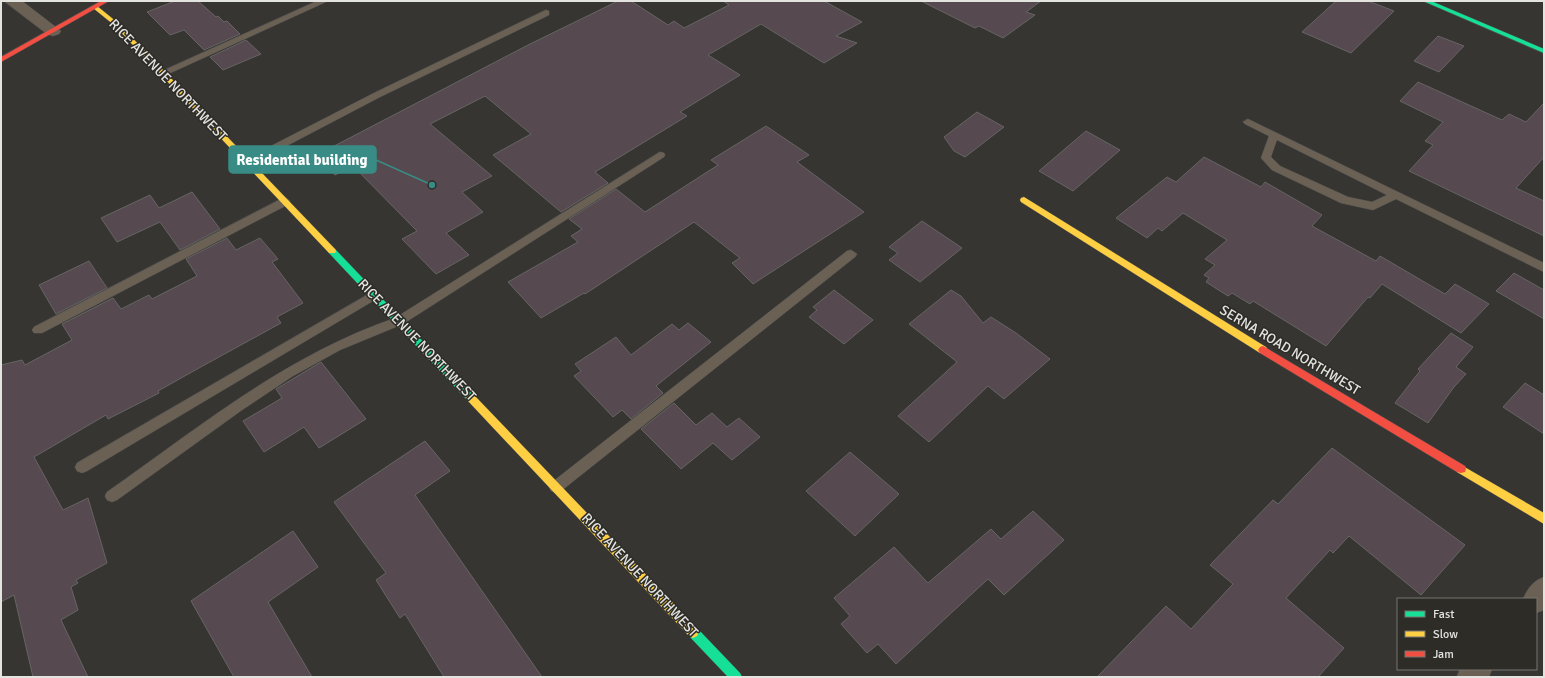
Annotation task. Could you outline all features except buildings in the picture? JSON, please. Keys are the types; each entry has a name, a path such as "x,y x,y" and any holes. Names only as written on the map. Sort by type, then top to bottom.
{"street":[{"path":"12,1 53,31"},
{"path":"1,60 106,1"},
{"path":"1436,3 1544,51"},
{"name":"RICE AVENUE NORTHWEST","path":"95,8 116,24 163,73 736,677"},
{"name":"SERNA ROAD NORTHWEST","path":"1024,200 1275,358 1544,519"},
{"path":"1537,599 1544,590"}],"lane":[{"path":"163,73 324,1"},
{"path":"248,162 377,95 546,13"},
{"path":"1248,122 1544,268"},
{"path":"1274,135 1266,158 1276,168 1345,200 1373,206 1395,195"},
{"path":"112,496 277,380 316,357 358,336 398,321 660,155"},
{"path":"38,330 285,202"},
{"path":"556,487 851,254"},
{"path":"82,467 374,295"}],"traffic: fast":[{"path":"1426,1 1544,51"},
{"path":"332,251 471,398"},
{"path":"693,632 736,677"}],"traffic: slow":[{"path":"95,7 116,24 332,251"},
{"path":"1024,200 1263,350"},
{"path":"471,398 693,632"},
{"path":"1461,469 1544,519"}],"traffic: jam":[{"path":"1,60 106,1"},
{"path":"1263,350 1461,469"}],"place":[{"name":"Residential building","path":"432,185"}]}
